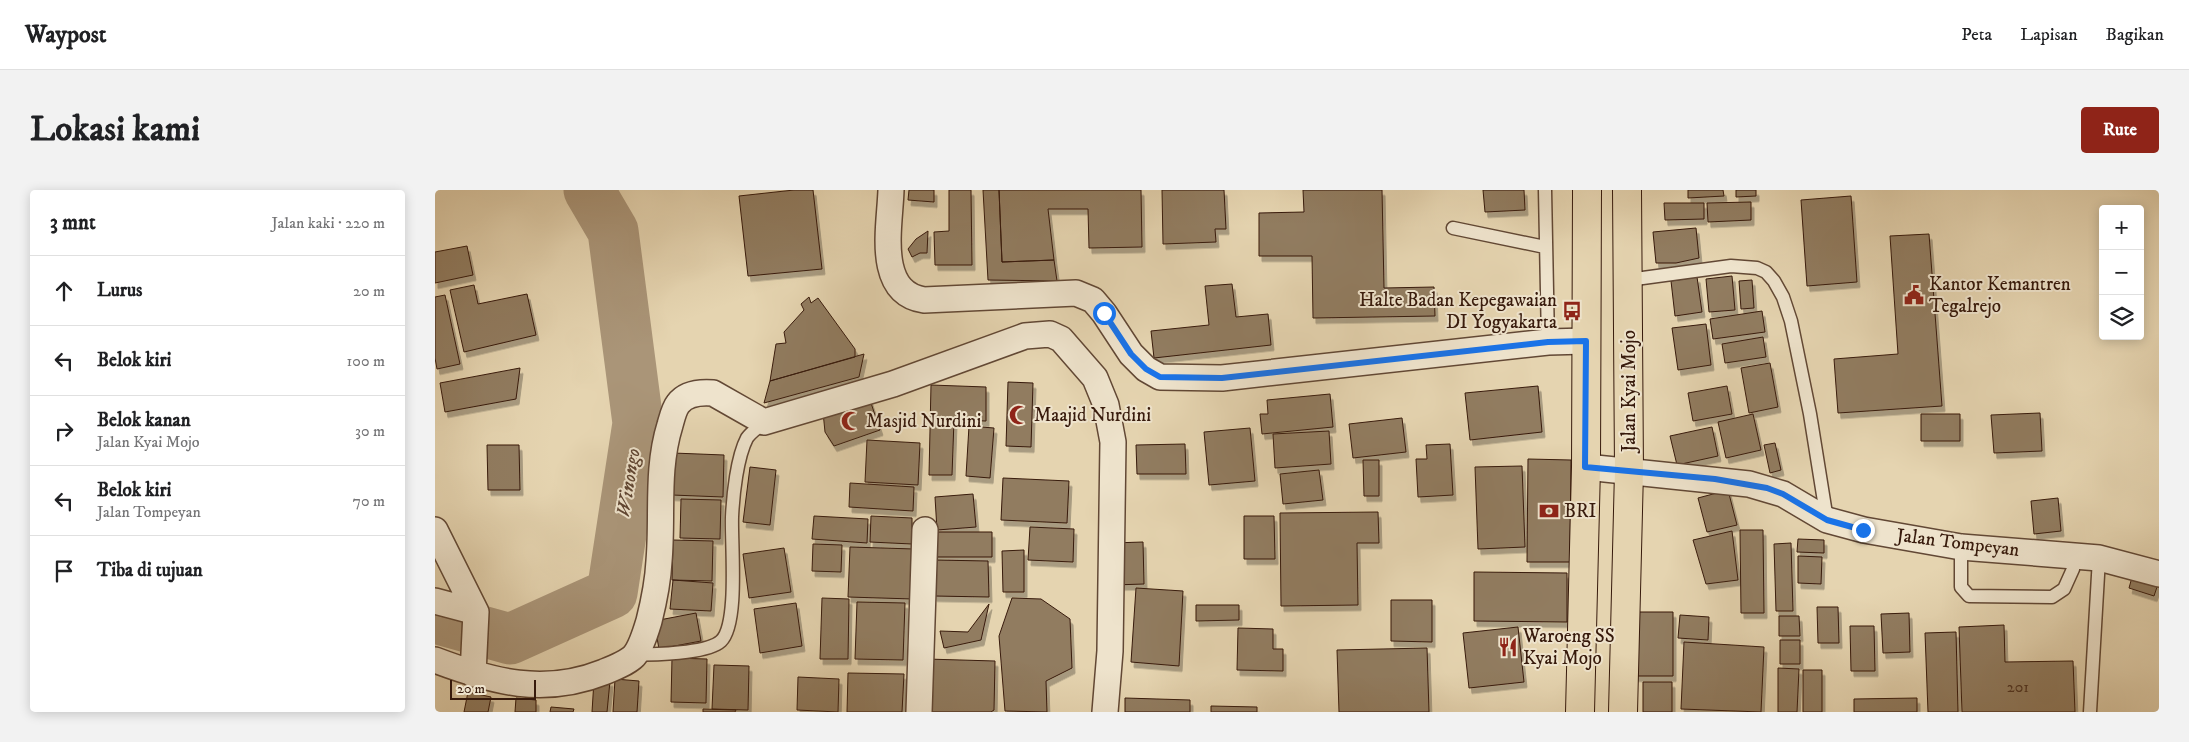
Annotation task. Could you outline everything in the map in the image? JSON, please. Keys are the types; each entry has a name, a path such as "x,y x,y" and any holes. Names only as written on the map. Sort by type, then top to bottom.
{"main road":[{"path":"1580,712 1585,467 1587,190"},
{"name":"Jalan Kyai Mojo","path":"1623,712 1629,471 1627,190"}],"street":[{"path":"891,190 889,266 894,281 905,293 914,298 924,300 1077,293 1093,300 1104,313 1131,354 1146,369 1160,377 1222,378 1548,342 1586,341"},
{"path":"435,660 473,663 527,686 551,685 587,679 619,665 635,655 646,629 655,597 659,561 662,461 667,436 677,405 683,398 693,394 713,393 764,422 893,384 1025,336 1050,334 1061,339 1095,378 1106,406 1113,442 1110,651 1105,712"},
{"name":"Jalan Tompeyan","path":"1585,467 1715,479 1767,488 1783,494 1827,520 1863,530 1961,546 2099,558 2159,574"},
{"path":"435,530 477,612 473,663"},
{"path":"919,712 925,530"},
{"path":"435,601 477,612"}],"lane":[{"path":"1545,190 1548,342"},
{"path":"1453,228 1545,246"},
{"path":"1628,280 1731,266 1757,268 1766,272 1774,281 1783,297 1791,321 1810,414 1827,520"},
{"path":"635,655 681,652 709,647 721,641 729,628 732,606 732,517 737,475 747,438 764,422"},
{"path":"1961,546 1961,587 1969,596 2052,597 2064,589 2073,569 2075,556"},
{"path":"2090,712 2099,558"}],"building":[{"path":"794,190 813,190 822,269 748,276 739,196"},
{"path":"909,190 934,190 934,202 908,200"},
{"path":"949,190 971,190 972,265 935,265 934,232 949,231"},
{"path":"983,190 999,190 1002,262 1054,260 1057,281 988,280"},
{"path":"999,190 1141,190 1142,247 1089,248 1088,209 1048,209 1054,260 1002,262"},
{"path":"1162,190 1224,190 1226,229 1215,229 1216,242 1163,244"},
{"path":"1303,190 1382,190 1384,288 1434,287 1435,316 1313,318 1312,256 1259,256 1259,213 1304,212"},
{"path":"1483,190 1524,190 1525,210 1485,212"},
{"path":"1688,190 1723,190 1724,196 1688,198"},
{"path":"1736,190 1756,190 1756,196 1736,197"},
{"path":"1851,196 1857,282 1807,286 1801,200"},
{"path":"1751,202 1751,220 1708,222 1707,203"},
{"path":"1664,203 1704,203 1704,219 1665,220"},
{"path":"1696,228 1699,258 1676,263 1656,263 1653,232"},
{"path":"928,231 927,253 920,253 912,257 908,249 916,239"},
{"name":"Kantor Kemantren Tegalrejo","path":"1929,234 1942,406 1838,413 1834,359 1898,354 1890,236"},
{"path":"467,246 473,275 435,283 435,252"},
{"path":"1732,276 1735,310 1709,312 1706,279"},
{"path":"1697,277 1702,312 1675,316 1671,281"},
{"path":"1752,280 1754,308 1741,309 1739,281"},
{"path":"1232,284 1236,317 1268,314 1271,345 1154,358 1151,331 1209,325 1205,286"},
{"path":"474,285 478,304 527,294 536,335 464,352 450,290"},
{"path":"445,295 460,364 437,369 435,358 435,297"},
{"path":"809,297 811,303 818,298 855,349 855,357 770,381 776,344 786,343 784,332 804,310 801,304"},
{"path":"1762,311 1765,332 1713,339 1710,319"},
{"path":"1706,324 1711,365 1678,370 1672,328"},
{"path":"1763,337 1766,357 1725,363 1722,344"},
{"path":"864,354 859,377 764,403 770,381"},
{"path":"1770,363 1778,407 1749,413 1741,368"},
{"path":"520,368 516,399 445,412 440,383"},
{"name":"Maajid Nurdini","path":"1008,382 1033,383 1031,447 1006,446"},
{"path":"931,385 986,387 986,421 954,420 952,475 929,475"},
{"path":"1538,386 1542,432 1470,440 1465,393"},
{"path":"1727,386 1732,414 1693,421 1688,393"},
{"path":"1330,394 1333,427 1262,434 1260,414 1268,414 1267,400"},
{"name":"Masjid Nurdini","path":"869,397 880,430 834,446 825,432 823,412"},
{"path":"2040,413 2042,451 1994,453 1991,415"},
{"path":"1753,414 1761,450 1726,458 1718,422"},
{"path":"1921,414 1960,414 1960,441 1921,441"},
{"path":"1402,418 1406,452 1353,458 1349,424"},
{"path":"969,426 994,428 990,478 966,476"},
{"path":"1712,427 1718,456 1677,465 1670,436"},
{"path":"1250,428 1255,481 1209,485 1204,432"},
{"path":"1329,431 1331,464 1275,468 1273,434"},
{"path":"867,440 920,443 918,485 865,482"},
{"path":"1775,443 1781,470 1770,473 1764,445"},
{"path":"1185,444 1186,474 1137,474 1136,445"},
{"path":"1450,444 1453,495 1418,497 1416,459 1427,459 1426,445"},
{"path":"487,445 519,445 520,490 488,490"},
{"path":"673,453 724,455 723,497 672,495"},
{"name":"BRI","path":"1528,459 1571,460 1570,562 1527,562"},
{"path":"1363,460 1379,460 1379,496 1364,496"},
{"path":"1522,466 1525,547 1478,549 1475,467"},
{"path":"750,467 776,470 770,525 743,522"},
{"path":"1319,470 1323,500 1283,504 1280,474"},
{"path":"1003,478 1069,481 1067,523 1001,520"},
{"path":"850,483 914,487 913,511 849,507"},
{"path":"1728,490 1737,525 1707,532 1698,498"},
{"path":"973,494 976,527 937,530 935,497"},
{"path":"2058,498 2061,531 2034,534 2031,501"},
{"path":"681,499 721,500 720,539 680,538"},
{"path":"1378,512 1379,543 1357,543 1358,605 1281,606 1280,513"},
{"path":"814,516 868,519 867,543 812,539"},
{"path":"871,516 912,518 912,544 870,542"},
{"path":"1244,516 1274,516 1275,559 1244,559"},
{"path":"1030,527 1074,529 1073,562 1028,560"},
{"path":"1740,530 1763,530 1764,613 1741,613"},
{"path":"1732,531 1738,580 1706,584 1693,540"},
{"path":"928,532 992,532 992,557 928,557"},
{"path":"1798,539 1824,540 1824,553 1797,552"},
{"path":"673,540 713,541 712,581 672,580"},
{"path":"1143,542 1144,584 1113,585 1112,543"},
{"path":"1791,543 1793,611 1776,611 1774,544"},
{"path":"813,544 842,545 841,572 812,571"},
{"path":"850,547 914,549 913,599 848,597"},
{"path":"784,548 791,592 749,598 743,554"},
{"path":"1024,550 1024,592 1003,592 1002,551"},
{"path":"1798,556 1822,557 1821,584 1798,583"},
{"path":"934,560 988,561 989,597 934,596"},
{"path":"2134,570 2159,581 2154,596 2129,588"},
{"path":"1474,572 1567,573 1567,622 1474,621"},
{"path":"673,580 713,583 711,611 670,609"},
{"path":"1136,588 1183,591 1179,666 1131,662"},
{"path":"822,598 849,599 848,659 820,659"},
{"path":"1012,598 1041,599 1070,619 1072,668 1046,681 1047,712 1005,711 999,636"},
{"path":"1391,600 1432,600 1432,642 1391,641"},
{"path":"857,602 905,603 903,660 855,659"},
{"path":"796,603 802,646 760,653 754,609"},
{"path":"989,604 981,640 944,648 940,631 968,632"},
{"path":"1196,605 1239,605 1239,620 1196,621"},
{"path":"1817,607 1838,607 1839,643 1818,643"},
{"path":"1635,612 1673,612 1673,676 1634,676"},
{"path":"696,613 701,641 659,649 654,621"},
{"path":"1909,613 1910,652 1883,653 1881,614"},
{"path":"1680,615 1709,617 1708,640 1678,638"},
{"path":"1779,616 1799,616 1800,636 1779,636"},
{"path":"2004,625 2005,662 2073,661 2075,712 1962,712 1959,627"},
{"path":"1850,626 1874,626 1875,671 1851,671"},
{"path":"1518,627 1524,682 1469,688 1463,633"},
{"path":"1238,628 1273,629 1273,649 1283,649 1283,671 1237,670"},
{"path":"1956,632 1958,712 1928,712 1925,633"},
{"path":"1780,640 1800,640 1800,664 1780,664"},
{"path":"1684,642 1764,647 1761,712 1681,709"},
{"path":"1427,648 1429,712 1339,712 1337,650"},
{"path":"672,658 707,659 706,703 671,702"},
{"path":"926,659 995,661 994,710 991,712 925,712"},
{"path":"714,665 749,666 748,710 712,709"},
{"path":"1778,668 1799,669 1797,712 1778,712"},
{"path":"1803,670 1822,670 1822,712 1803,712"},
{"path":"848,673 904,674 902,712 847,712"},
{"path":"798,677 839,679 838,712 797,710"},
{"path":"615,679 639,681 637,712 613,712"},
{"path":"594,680 610,681 607,712 592,712"},
{"path":"1643,682 1672,682 1672,712 1643,712"},
{"path":"468,692 491,697 488,712 464,712"},
{"path":"516,698 536,700 536,712 515,712"},
{"path":"1125,698 1190,700 1190,712 1125,712"},
{"path":"1917,698 1917,712 1854,712 1854,699"},
{"path":"1211,706 1257,707 1257,712 1211,712"},
{"path":"551,707 574,709 573,712 550,712"},
{"path":"703,709 736,710 735,712 703,712"}],"waterway":[{"name":"Winongo","path":"435,618 510,639 612,593 638,423 613,231 589,190"}],"place":[{"name":"Kantor Kemantren Tegalrejo","path":"1914,295"},
{"name":"Halte Badan Kepegawaian DI Yogyakarta","path":"1572,311"},
{"name":"Maajid Nurdini","path":"1019,415"},
{"name":"Masjid Nurdini","path":"851,421"},
{"name":"BRI","path":"1549,511"},
{"name":"Waroeng SS Kyai Mojo","path":"1508,647"}],"route":[{"path":"1104,313 1131,354 1146,369 1160,377 1222,378 1548,342 1586,341 1585,467 1715,479 1767,488 1783,494 1827,520 1863,530"}]}
